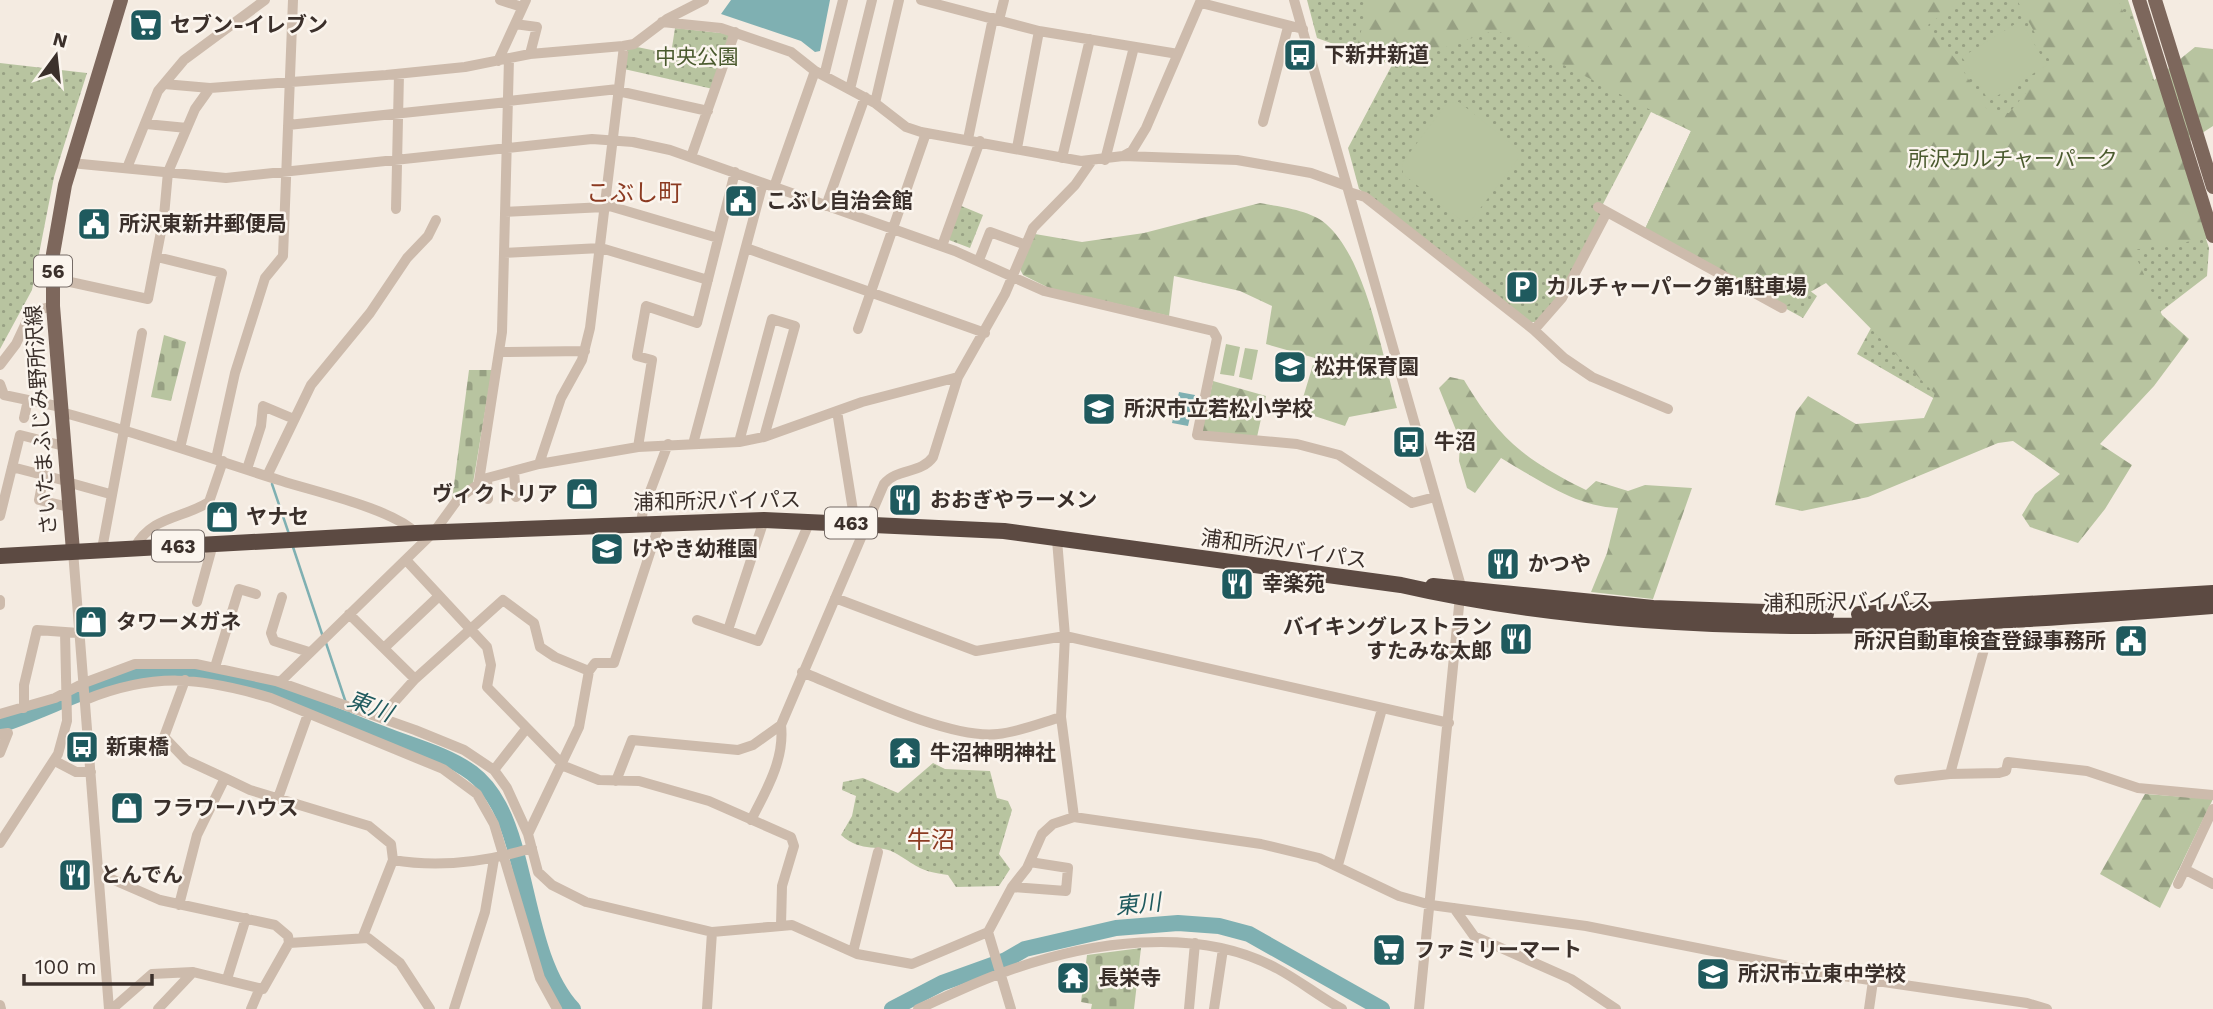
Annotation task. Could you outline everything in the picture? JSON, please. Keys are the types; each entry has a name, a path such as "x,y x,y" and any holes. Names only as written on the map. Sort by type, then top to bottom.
{"highway":[{"name":"浦和所沢バイパス","path":"73,551 660,522 810,521 1004,531 1629,618 1741,625 1992,620 2213,606"},
{"name":"463","path":"0,556 73,551"},
{"name":"浦和所沢バイパス","path":"1461,593 1741,613 1871,614 2213,593"}],"main road":[{"name":"さいたまふじみ野所沢線","path":"73,551 52,278 59,211 121,0"},
{"path":"2139,0 2213,236"},
{"path":"2155,0 2213,187"}],"street":[{"path":"127,168 164,84 188,56 265,0"},
{"path":"135,548 145,531 157,523 209,502 234,373 265,278 283,256 293,0"},
{"path":"488,499 483,480 500,352 504,253 508,102 503,60 514,24 524,4 500,0"},
{"path":"164,84 210,88 399,74 530,54 624,46 634,44 662,22 704,0"},
{"path":"693,444 746,248 769,185 820,74 842,0"},
{"path":"850,89 872,0"},
{"path":"875,103 900,0"},
{"path":"922,0 1039,30 1178,54"},
{"path":"968,139 996,19 1004,0"},
{"path":"1294,0 1461,593 1419,1009"},
{"path":"1123,156 1132,151 1146,128 1201,1 1303,29"},
{"path":"662,22 736,32 791,52 820,74 875,103 906,127 926,133 1091,162 1123,156 1272,164 1311,173 1365,197 1534,330 1564,358 1592,377 1668,409"},
{"path":"514,24 537,27 530,54"},
{"path":"1264,122 1288,27"},
{"path":"1017,148 1039,30"},
{"path":"691,157 736,32"},
{"path":"1062,158 1090,39"},
{"path":"539,464 561,398 584,351 601,248 624,46"},
{"path":"1105,160 1134,47"},
{"path":"396,209 399,74"},
{"path":"52,278 148,299 157,257 168,172 187,128 210,88"},
{"path":"288,125 618,90 708,111"},
{"path":"826,206 865,97"},
{"path":"146,124 187,128"},
{"path":"858,329 926,133"},
{"path":"71,163 226,178 507,148 613,140 650,144 942,246 1051,293 1213,331 1217,338 1197,435 1297,444 1350,460 1412,503 1435,497"},
{"path":"942,246 980,141"},
{"path":"751,820 776,766 781,725 835,598 861,523 887,480 926,466 936,454 958,377 985,332 1033,228 1075,185 1091,162"},
{"path":"638,447 652,360 637,356 646,306 697,323 734,172"},
{"path":"505,212 605,206 718,239"},
{"path":"1534,330 1562,298 1603,209 1782,308"},
{"path":"267,476 312,385 370,313 407,258 428,236 436,220"},
{"path":"979,260 990,232 1026,245"},
{"path":"504,253 601,248 708,280"},
{"path":"746,248 985,332"},
{"path":"157,257 222,273 180,448"},
{"path":"0,365 16,344 31,312 53,306"},
{"path":"739,442 772,319 795,326 764,437"},
{"path":"102,550 110,494 142,333"},
{"path":"500,352 584,351"},
{"path":"271,697 277,682 435,532 458,499 483,480 539,464 638,447 739,442 764,437 886,394 958,377"},
{"path":"0,384 4,395 124,428 406,522 416,533"},
{"path":"24,418 28,400"},
{"path":"247,469 261,426 263,406 294,419"},
{"path":"836,411 861,523"},
{"path":"0,516 20,435 64,446"},
{"path":"641,523 643,510 668,444"},
{"path":"12,467 110,494"},
{"path":"514,471 516,497"},
{"path":"44,475 39,500 69,507"},
{"path":"728,631 764,520"},
{"path":"697,620 758,641 810,521"},
{"path":"660,522 614,663 595,663 589,671 579,727 528,834 528,849 538,872 562,891 586,902 644,918 712,932 781,925 809,930 853,952 912,964 988,932 1012,887 1030,862 1039,839 1048,828 1074,817 1261,844 1338,865 1399,896 1431,905 1610,930 1873,981 2027,1003 2047,1009"},
{"path":"1057,540 1065,636 1061,717 1074,817"},
{"path":"197,602 212,544"},
{"path":"73,551 111,1009"},
{"path":"406,560 487,647 491,665 487,688 560,763 598,780 639,782 709,801 791,837 793,846 782,886 781,925"},
{"path":"215,667 239,589 256,594"},
{"path":"384,648 439,596"},
{"path":"282,597 271,633 274,641 309,652"},
{"path":"835,598 976,651 1065,636 1449,723"},
{"path":"381,717 415,679 503,600 534,623 540,647 555,657 589,671"},
{"path":"349,614 415,679"},
{"path":"1950,774 1992,620"},
{"path":"24,708 24,685 37,630 79,633"},
{"path":"0,843 55,761 65,732 65,632"},
{"path":"0,714 66,699 135,664 168,663 215,667 277,682 347,705 464,750 494,770 507,788 528,834"},
{"path":"802,673 938,724 985,735 999,734 1061,717"},
{"path":"84,692 133,683 185,681 271,697 443,769 461,780 484,804 494,824 501,857 540,978 556,1009"},
{"path":"185,681 164,737 186,760 278,798 369,826 391,844 393,860 363,936"},
{"path":"1338,865 1382,709"},
{"path":"278,798 307,714"},
{"path":"616,781 632,740 738,750 753,745 781,725"},
{"path":"494,770 526,729"},
{"path":"0,734 8,733 0,753"},
{"path":"55,761 76,772 91,772"},
{"path":"1899,780 1950,774 1999,774 2006,771 2008,762 2087,771 2138,788 2213,794"},
{"path":"179,905 197,835 225,778"},
{"path":"2178,884 2213,810"},
{"path":"393,860 424,865 501,857 528,849"},
{"path":"853,952 878,852"},
{"path":"454,1009 501,857"},
{"path":"1012,887 1066,891 1068,869 1030,862"},
{"path":"2186,870 2213,884"},
{"path":"100,874 179,905 275,925 288,936 289,943 266,987 260,988 193,972 152,974 111,1009"},
{"path":"1454,908 1474,936 1571,979 1616,1009"},
{"path":"227,979 246,918"},
{"path":"707,1009 712,932"},
{"path":"988,932 1011,1009"},
{"path":"289,943 363,936 400,963 430,1009"},
{"path":"1189,1009 1195,943"},
{"path":"918,1009 999,970 1126,944 1195,943 1223,949 1278,968 1342,1009"},
{"path":"1214,1009 1223,949"},
{"path":"158,1009 193,972"},
{"path":"1869,1009 1873,981"},
{"path":"251,1009 260,988"}],"green space":[{"name":"所沢カルチャーパーク","path":"1307,0 2128,0 2209,248 2207,276 1999,436 1857,354 1871,328 1899,332 1832,227 1798,282 1817,296 1803,318 1644,231 1691,131 1651,112 1603,204 1604,214 1558,298 1535,322 1530,322 1359,189 1348,148 1392,65 1317,38"},
{"name":"所沢カルチャーパーク","path":"1369,0 1961,0 1928,25 1959,64 1988,111 2009,113 2051,63 2017,0 2118,0 2153,81 2195,47 2213,49 2213,126 2185,144 2213,238 2133,250 2162,315 2189,339 2154,386 2100,444 2132,465 2105,509 2078,543 2030,527 2022,515 2035,494 2060,474 2013,441 1998,443 1868,497 1802,511 1775,505 1796,412 1808,396 1856,424 1924,418 1935,394 1826,283 1782,308 1644,231 1691,131 1496,30 1393,65 1356,51"},
{"path":"2020,21 2047,65 1989,101 1962,57"},
{"name":"中央公園","path":"675,28 730,34 713,89 624,69 627,49 637,47 671,54"},
{"path":"0,63 87,73 54,177 32,290 0,349"},
{"path":"1459,102 1518,149 1518,159 1472,219 1462,221 1403,174 1402,163 1447,103"},
{"path":"1260,203 1312,215 1326,224 1340,240 1363,284 1397,408 1349,417 1345,426 1299,411 1315,358 1266,344 1272,306 1240,291 1174,276 1169,316 1049,288 1023,275 1020,269 1035,234 1082,242 1144,233"},
{"path":"959,205 983,215 970,248 949,240"},
{"path":"164,335 186,342 171,401 151,397"},
{"path":"1226,344 1240,347 1234,376 1220,374"},
{"path":"1245,348 1258,350 1252,380 1239,377"},
{"path":"469,370 492,370 473,483 452,500"},
{"path":"1450,377 1464,380 1490,418 1515,446 1546,468 1586,490 1596,481 1628,491 1645,485 1692,488 1653,599 1591,592 1607,553 1618,508 1587,503 1572,497 1501,458 1475,493 1467,488 1459,461 1460,440 1439,388"},
{"path":"1213,381 1266,396 1257,437 1206,434 1202,430"},
{"path":"933,763 945,769 990,771 997,798 1008,801 1012,810 999,854 1010,869 999,886 956,887 948,875 921,868 891,851 856,844 841,835 852,816 856,796 842,790 843,782 863,778 898,793"},
{"path":"2145,794 2213,799 2160,908 2100,874"},
{"path":"1141,948 1134,1009 1091,1009 1092,1004 1081,1002 1087,955"}],"water":[{"path":"731,0 830,0 820,51 815,52 801,41 721,14"},
{"path":"1179,392 1195,395 1188,426 1172,423"}],"waterway":[{"path":"272,484 289,534"},
{"path":"293,547 323,637"},
{"path":"326,643 346,703"},
{"name":"東川","path":"0,725 120,680 161,673 190,674 247,684 275,693 452,761 480,780 499,806 517,855 547,965 558,989 573,1009"},
{"path":"348,709 352,723"},
{"name":"東川","path":"892,1009 942,983 1006,960 1025,949 1116,928 1178,923 1219,926 1249,934 1382,1009"}],"place":[{"name":"セブン-イレブン","path":"146,25"},
{"name":"下新井新道","path":"1300,55"},
{"name":"こぶし自治会館","path":"741,201"},
{"name":"所沢東新井郵便局","path":"94,224"},
{"name":"カルチャーパーク第1駐車場","path":"1522,287"},
{"name":"松井保育園","path":"1290,367"},
{"name":"所沢市立若松小学校","path":"1099,409"},
{"name":"牛沼","path":"1409,442"},
{"name":"ヴィクトリア","path":"582,494"},
{"name":"おおぎやラーメン","path":"905,500"},
{"name":"ヤナセ","path":"222,517"},
{"name":"けやき幼稚園","path":"607,549"},
{"name":"かつや","path":"1503,564"},
{"name":"幸楽苑","path":"1237,584"},
{"name":"タワーメガネ","path":"91,622"},
{"name":"バイキングレストラン すたみな太郎","path":"1516,639"},
{"name":"所沢自動車検査登録事務所","path":"2131,641"},
{"name":"新東橋","path":"82,747"},
{"name":"牛沼神明神社","path":"905,753"},
{"name":"フラワーハウス","path":"127,808"},
{"name":"とんでん","path":"75,875"},
{"name":"ファミリーマート","path":"1389,950"},
{"name":"所沢市立東中学校","path":"1713,974"},
{"name":"長栄寺","path":"1073,978"}],"district":[{"name":"こぶし町","path":"634,193"},
{"name":"牛沼","path":"931,840"}]}
